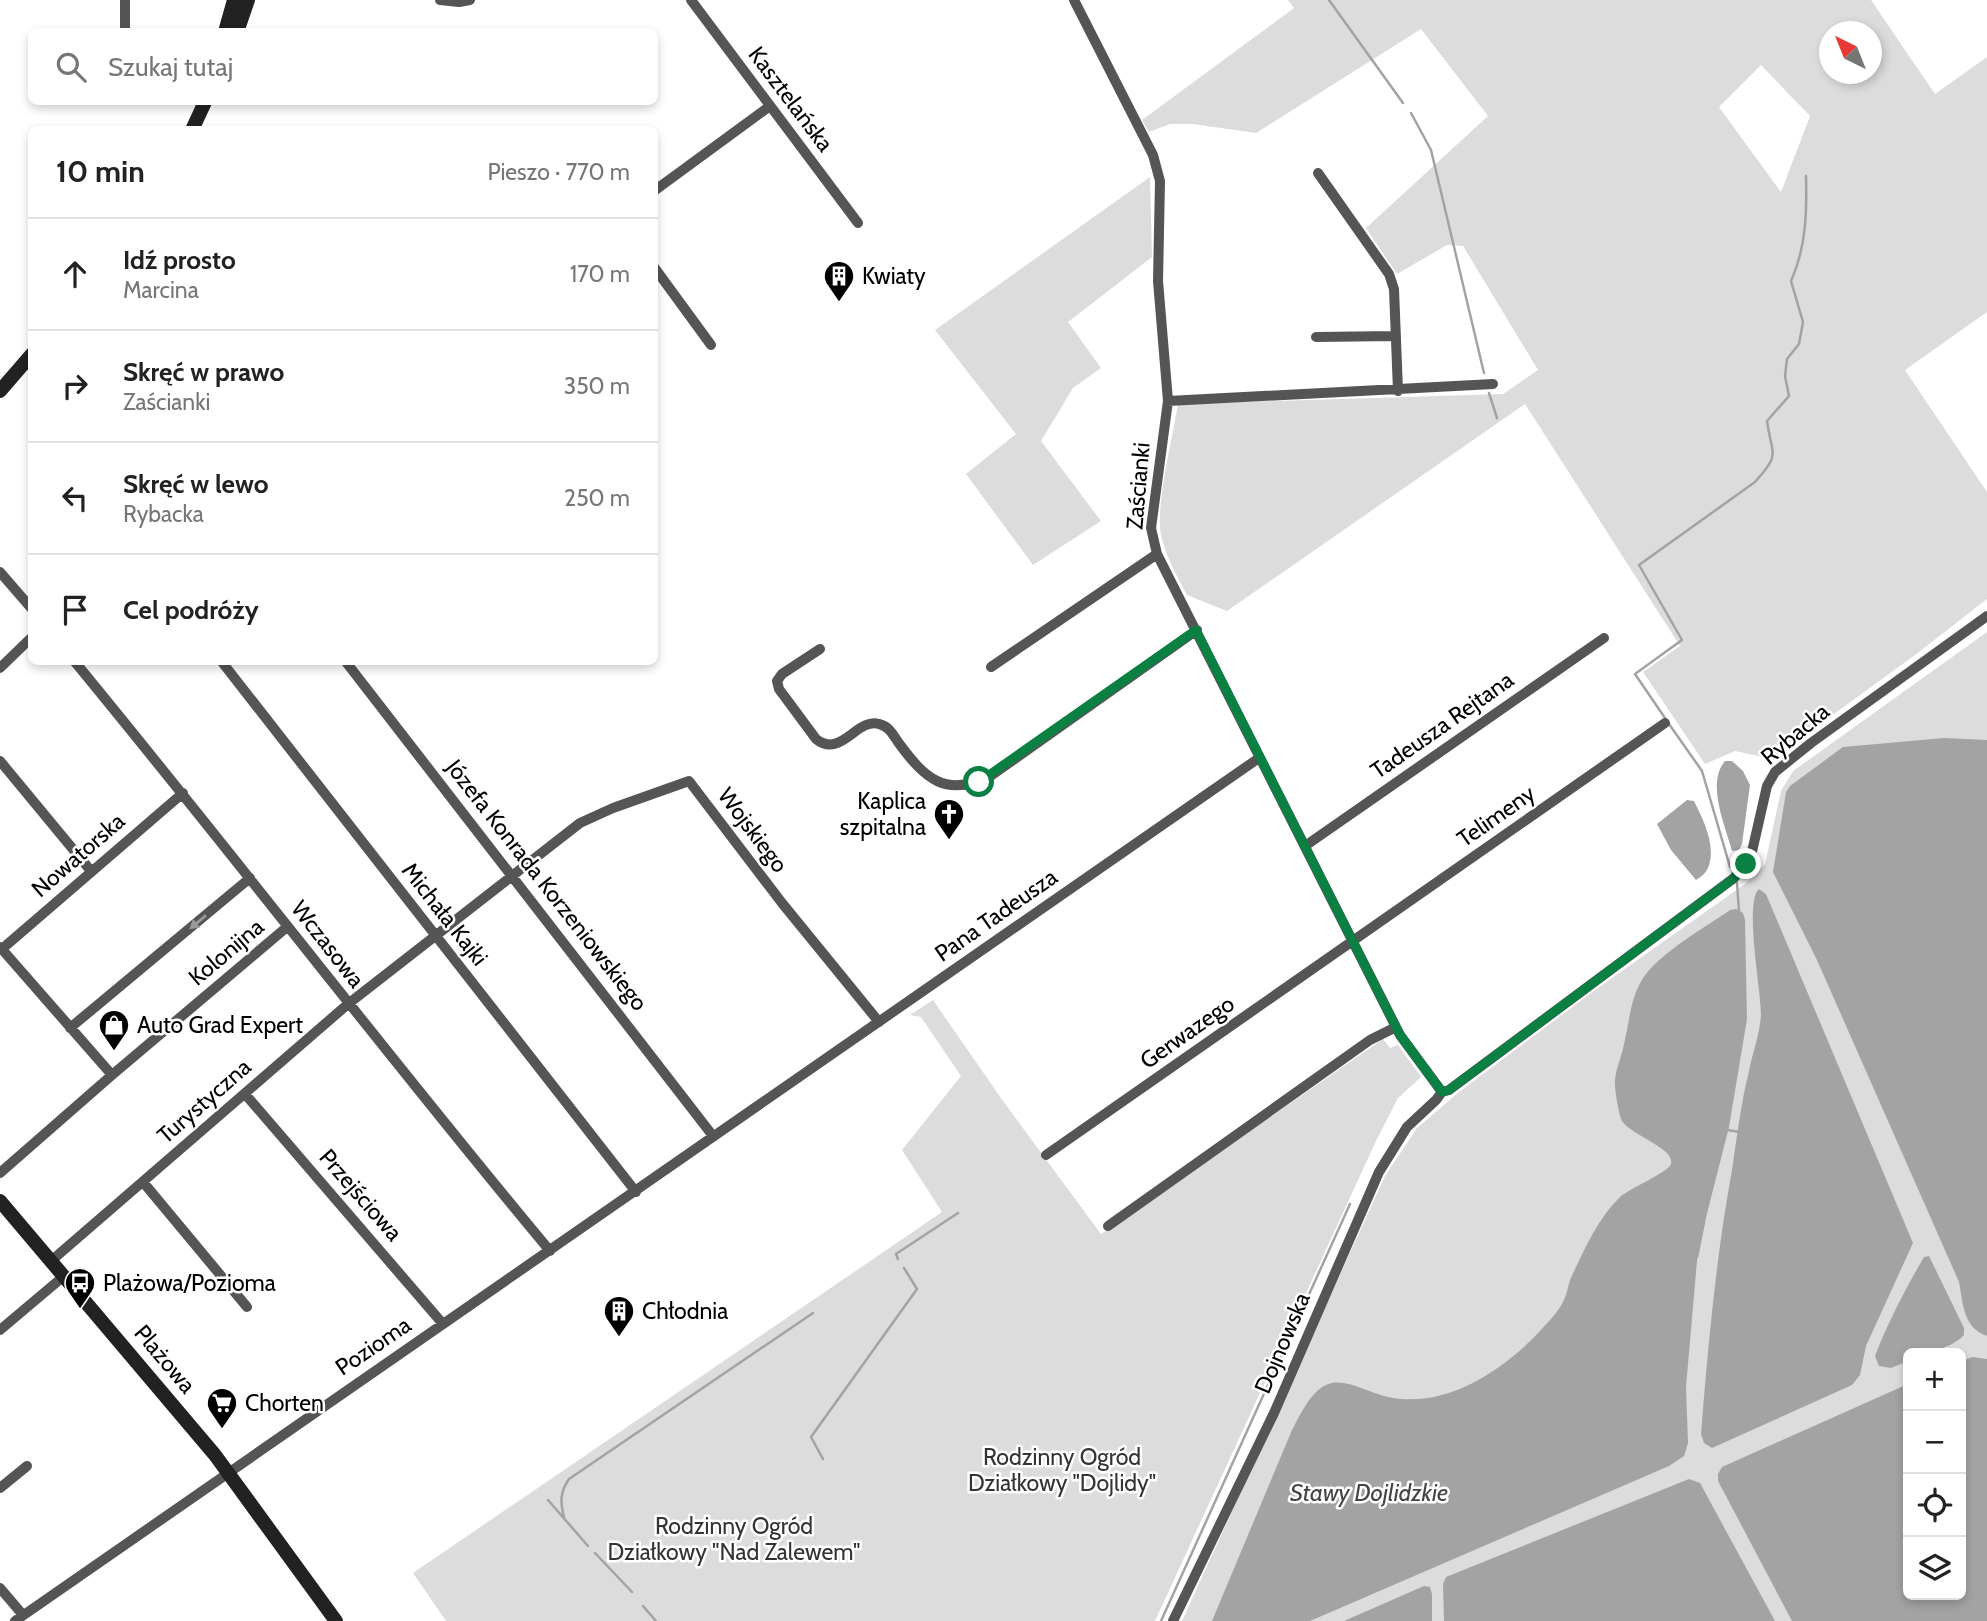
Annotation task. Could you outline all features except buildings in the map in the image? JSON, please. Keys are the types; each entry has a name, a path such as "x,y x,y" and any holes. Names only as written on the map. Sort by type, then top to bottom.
{"street":[{"path":"125,0 125,28"},
{"path":"226,28 234,0"},
{"path":"238,28 248,0"},
{"path":"440,0 470,0"},
{"name":"Kasztelańska","path":"691,0 858,223"},
{"name":"Zaścianki","path":"1074,0 1153,155 1160,181 1158,281 1168,401 1151,528 1157,554 1396,1027 1442,1092"},
{"path":"194,126 204,105"},
{"path":"658,188 770,106"},
{"path":"1318,173 1390,274 1394,289 1398,391"},
{"path":"658,272 711,345"},
{"path":"1316,337 1395,336"},
{"path":"0,391 28,359"},
{"path":"1168,401 1493,384"},
{"path":"991,667 1157,554"},
{"path":"0,572 28,604"},
{"name":"Rybacka","path":"1442,1092 1449,1090 1734,878 1751,856 1767,786 1775,772 1987,615"},
{"path":"820,649 782,674 777,681 779,689 816,739 830,745 866,726 881,724 888,728 913,763 930,779 945,786 958,786 979,782 992,775 1196,630"},
{"name":"Tadeusza Rejtana","path":"1305,846 1604,638"},
{"path":"0,668 28,641"},
{"name":"Wczasowa","path":"77,665 183,793 413,1086 550,1251"},
{"name":"Michała Kajki","path":"224,665 636,1192"},
{"name":"Józefa Konrada Korzeniowskiego","path":"348,665 713,1136"},
{"name":"Telimeny","path":"1352,942 1665,723"},
{"name":"Pana Tadeusza","path":"755,1106 1259,758"},
{"path":"0,761 91,871"},
{"name":"Wojskiego","path":"552,845 580,823 597,815 689,781 782,903 879,1022"},
{"name":"Nowatorska","path":"1,948 183,793"},
{"name":"Turystyczna","path":"51,1261 348,1004 552,845"},
{"path":"70,1028 250,878"},
{"name":"Kolonijna","path":"0,1172 287,928"},
{"name":"Gerwazego","path":"1046,1156 1352,942"},
{"path":"1,948 111,1075"},
{"path":"1108,1226 1370,1040 1396,1027"},
{"name":"Dojnowska","path":"1173,1621 1274,1413 1379,1172 1407,1127 1442,1092"},
{"name":"Przejściowa","path":"245,1094 443,1324"},
{"name":"Pozioma","path":"19,1618 636,1192 755,1106"},
{"path":"143,1181 247,1307"},
{"name":"Plażowa","path":"0,1201 190,1423 336,1621"},
{"path":"0,1330 64,1276"},
{"path":"0,1488 27,1466"},
{"path":"0,1588 19,1618"}],"green space":[{"path":"1288,0 1871,0 1935,94 1987,57 1987,312 1905,370 1987,492 1987,599 1772,759 1735,751 1705,764 1643,672 1680,646 1525,404 1227,611 1187,595 1166,551 1160,523 1162,490 1178,404 1503,394 1538,370 1463,246 1447,245 1397,274 1366,228 1488,116 1421,29 1256,133 1193,124 1170,124 1149,132 1142,120 1294,8","holes":["1761,65 1810,116 1781,192 1719,107"]},
{"path":"1150,177 1152,257 1068,322 1101,368 1073,388 1041,441 1101,521 1033,565 966,474 1016,434 935,330"},
{"path":"1987,632 1987,1621 1182,1621 1385,1176 1417,1128 1459,1092 1595,990 1745,884 1765,864 1781,791 1793,771"},
{"path":"933,1000 1101,1234 1383,1039 1390,1048 1398,1045 1421,1077 1398,1098 1376,1141 1155,1621 446,1621 413,1573 942,1212 902,1150 961,1076 921,1017 910,1015"}],"water":[{"path":"1944,738 1987,740 1987,1336 1969,1321 1959,1282 1817,960 1773,872 1786,792 1790,786 1843,747"},
{"path":"1725,761 1732,761 1743,771 1750,785 1742,844 1739,850 1732,851 1717,792 1717,781"},
{"path":"1687,800 1694,801 1710,842 1708,868 1696,880 1671,850 1657,824"},
{"path":"1759,889 1766,894 1913,1243 1866,1346 1860,1375 1852,1385 1712,1448 1704,1443 1701,1434 1713,1302 1741,1108 1761,1014 1753,928 1755,897"},
{"name":"Stawy Dojlidzkie","path":"1736,909 1743,913 1745,920 1747,1019 1729,1127 1698,1249 1686,1387 1688,1443 1684,1456 1669,1466 1310,1621 1212,1621 1292,1430 1313,1395 1325,1386 1339,1383 1388,1397 1430,1398 1470,1384 1489,1374 1523,1347 1559,1309 1585,1248 1611,1207 1624,1194 1663,1172 1671,1164 1670,1158 1660,1147 1634,1132 1622,1121 1615,1080 1631,1008 1641,982 1663,956 1730,910"},
{"path":"1929,1256 1964,1328 1964,1335 1941,1348 1903,1348 1903,1363 1891,1368 1879,1366 1875,1356 1924,1257"},
{"path":"1973,1357 1987,1359 1987,1621 1792,1621 1718,1481 1722,1467 1903,1386 1903,1600 1966,1600 1966,1359"},
{"name":"Stawy Dojlidzkie","path":"1689,1479 1700,1483 1775,1621 1444,1621 1443,1584 1446,1577"},
{"path":"1424,1586 1430,1587 1432,1594 1432,1621 1344,1621"}],"waterway":[{"path":"1329,0 1403,103"},
{"path":"1411,113 1431,150 1484,373"},
{"path":"1665,718 1635,674 1682,640 1639,565 1755,482 1772,459 1767,421 1789,396 1785,376 1787,359 1799,344 1803,322 1791,281 1805,230 1806,176"},
{"path":"1489,393 1497,418"},
{"path":"1669,724 1702,771 1730,867"},
{"path":"1737,883 1739,911"},
{"path":"1727,1130 1740,1132"},
{"path":"1161,1621 1350,1204"},
{"path":"898,1259 896,1254 958,1213"},
{"path":"1697,1257 1704,1222"},
{"path":"823,1459 811,1437 917,1289 904,1268"},
{"path":"564,1517 562,1497 569,1479 813,1313"},
{"path":"548,1500 588,1546"},
{"path":"595,1553 632,1592"},
{"path":"643,1606 656,1621"}],"place":[{"name":"Kwiaty","path":"839,303"},
{"name":"Kaplica szpitalna","path":"949,841"},
{"name":"Auto Grad Expert","path":"114,1052"},
{"name":"Plażowa/Pozioma","path":"80,1310"},
{"name":"Chłodnia","path":"619,1338"},
{"name":"Chorten","path":"222,1430"}],"route":[{"path":"979,782 1196,630 1400,1035 1442,1092 1449,1090 1734,878 1746,864"}],"park label":[{"name":"Rodzinny Ogród Działkowy \"Dojlidy\"","path":"1062,1470"},
{"name":"Rodzinny Ogród Działkowy \"Nad Zalewem\"","path":"734,1539"}]}
